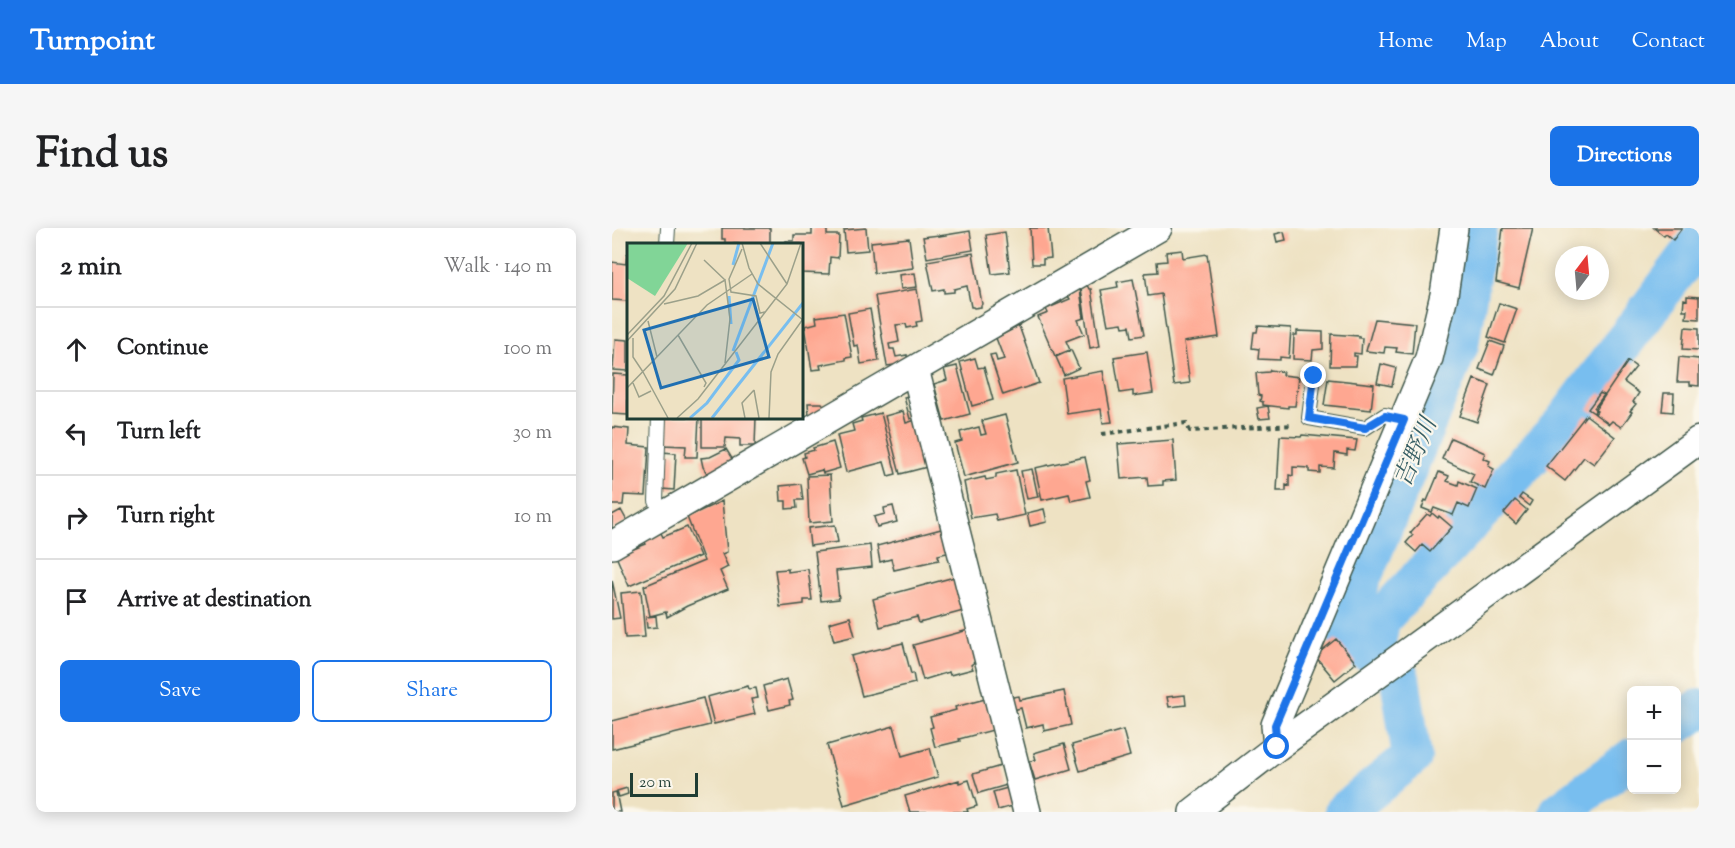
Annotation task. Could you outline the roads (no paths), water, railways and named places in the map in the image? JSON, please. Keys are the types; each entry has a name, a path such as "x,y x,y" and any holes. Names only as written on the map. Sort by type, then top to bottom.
{"street":[{"path":"612,545 1158,228"},
{"path":"1277,747 1275,725 1429,358 1444,295 1454,228"},
{"path":"915,369 1027,812"},
{"path":"1193,812 1277,747 1699,440"}],"lane":[{"path":"667,243 668,228"},
{"path":"1314,376 1309,418 1365,428 1385,416 1404,420"},
{"path":"659,418 656,501 663,516"}],"waterway":[{"path":"1478,228 1459,345 1342,625 1354,645 1374,655 1380,620 1564,422 1699,242"},
{"name":"吉野川","path":"1344,812 1412,757 1400,678"},
{"path":"1681,722 1699,709"},
{"path":"1559,812 1627,762"}]}
